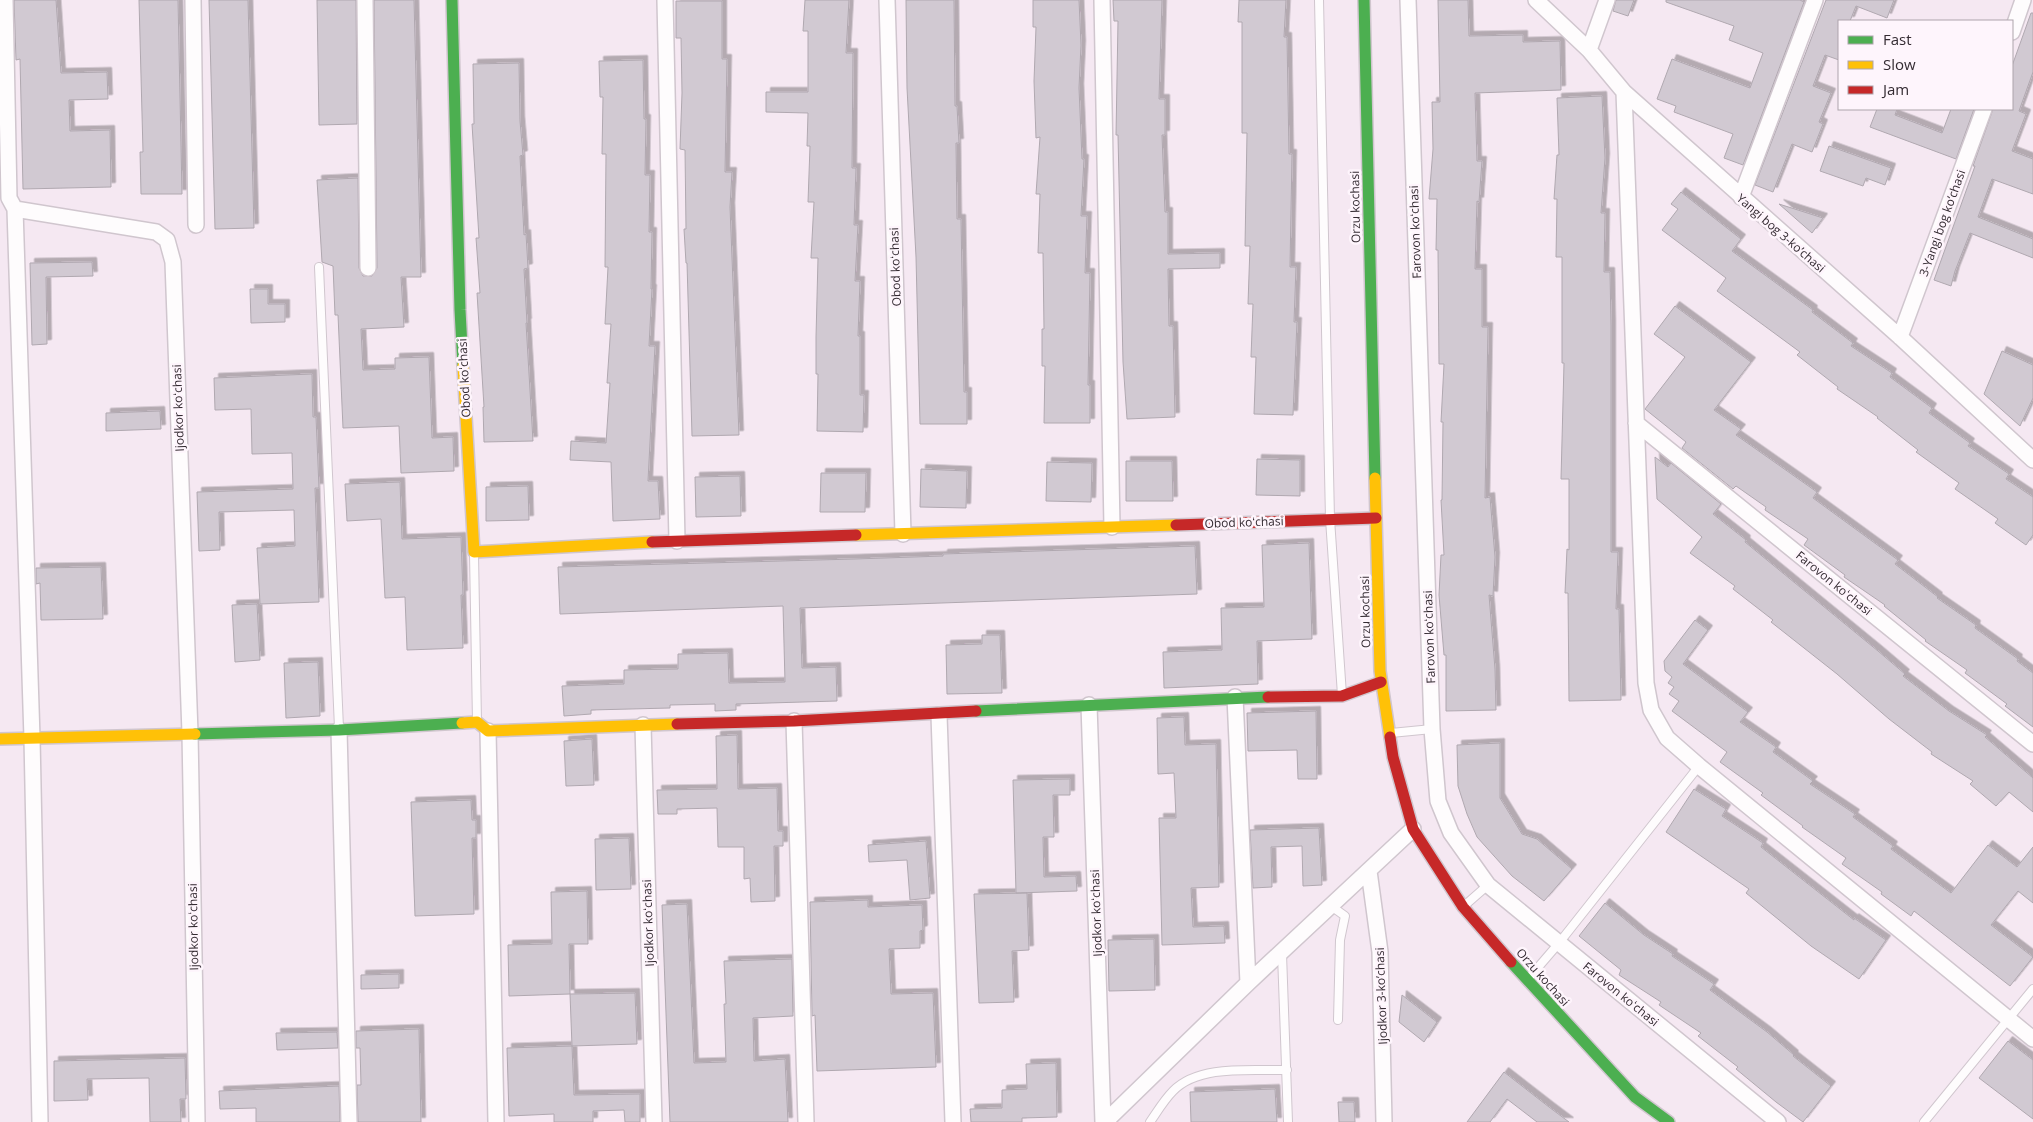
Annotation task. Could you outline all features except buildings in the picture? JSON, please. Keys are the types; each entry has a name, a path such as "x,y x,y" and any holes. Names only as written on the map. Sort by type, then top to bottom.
{"street":[{"path":"5,0 8,202 32,738 40,1122"},
{"path":"193,0 196,225"},
{"path":"365,0 368,268"},
{"name":"Obod koʻchasi","path":"452,0 460,310 474,552 677,541 1376,518"},
{"path":"665,0 677,541"},
{"name":"Obod koʻchasi","path":"887,0 903,534"},
{"path":"1102,0 1112,527"},
{"name":"Orzu kochasi","path":"1364,0 1381,682 1393,756 1413,829 1462,907 1635,1097 1668,1122"},
{"name":"Farovon koʻchasi","path":"1408,0 1432,729 1438,801 1451,833 1488,885 1778,1122"},
{"name":"Yangi bog 3-koʼchasi","path":"1536,0 1588,50 1624,92 1900,337 2033,460"},
{"path":"1588,50 1607,0"},
{"path":"1741,197 1815,0"},
{"path":"2013,29 2023,0"},
{"path":"1624,92 1646,683 1651,710 1667,738 1699,766 2033,1039"},
{"name":"3-Yangi bog koʼchasi","path":"1900,337 1984,110"},
{"name":"Ijodkor koʻchasi","path":"8,202 156,232 167,240 173,262 190,733 197,1122"},
{"name":"Farovon koʻchasi","path":"1636,422 2033,744"},
{"path":"0,739 190,733 794,722 1235,697 1342,696 1381,682"},
{"path":"1235,697 1248,983"},
{"name":"Ijodkor koʻchasi","path":"1089,705 1104,1122"},
{"path":"939,715 953,1122"},
{"path":"794,722 806,1122"},
{"name":"Ijodkor koʻchasi","path":"643,725 654,1122"},
{"path":"483,727 496,1122"},
{"path":"340,730 350,1122"},
{"name":"Ijodkor koʻchasi","path":"1104,1122 1248,983 1282,954 1413,829"},
{"name":"Ijodkor 3-koʼchasi","path":"1368,871 1380,952 1384,1122"}],"lane":[{"path":"1319,0 1330,519 1342,696"},
{"path":"319,267 340,730"},
{"path":"474,552 483,727"},
{"path":"1390,734 1432,729"},
{"path":"1527,980 1559,943 1699,766"},
{"path":"1462,907 1488,885"},
{"path":"1331,906 1346,916 1340,940 1338,1020"},
{"path":"1282,954 1288,1122"},
{"path":"1924,1122 2033,989"},
{"path":"1150,1122 1173,1091 1187,1080 1213,1072 1287,1070"}],"traffic: fast":[{"path":"452,0 463,366"},
{"path":"1364,0 1375,478"},
{"path":"976,711 1268,697"},
{"path":"195,734 339,730 462,723"},
{"path":"1511,962 1635,1097 1669,1122"}],"traffic: slow":[{"path":"463,366 474,552 652,542"},
{"path":"1375,478 1380,671 1390,737"},
{"path":"856,535 1176,525"},
{"path":"462,723 477,722 488,731 677,724"},
{"path":"0,739 195,734"}],"traffic: jam":[{"path":"1176,525 1376,518"},
{"path":"652,542 856,535"},
{"path":"1268,697 1342,696 1381,682"},
{"path":"677,724 794,721 976,711"},
{"path":"1390,737 1393,757 1413,829 1463,907 1511,962"}]}
